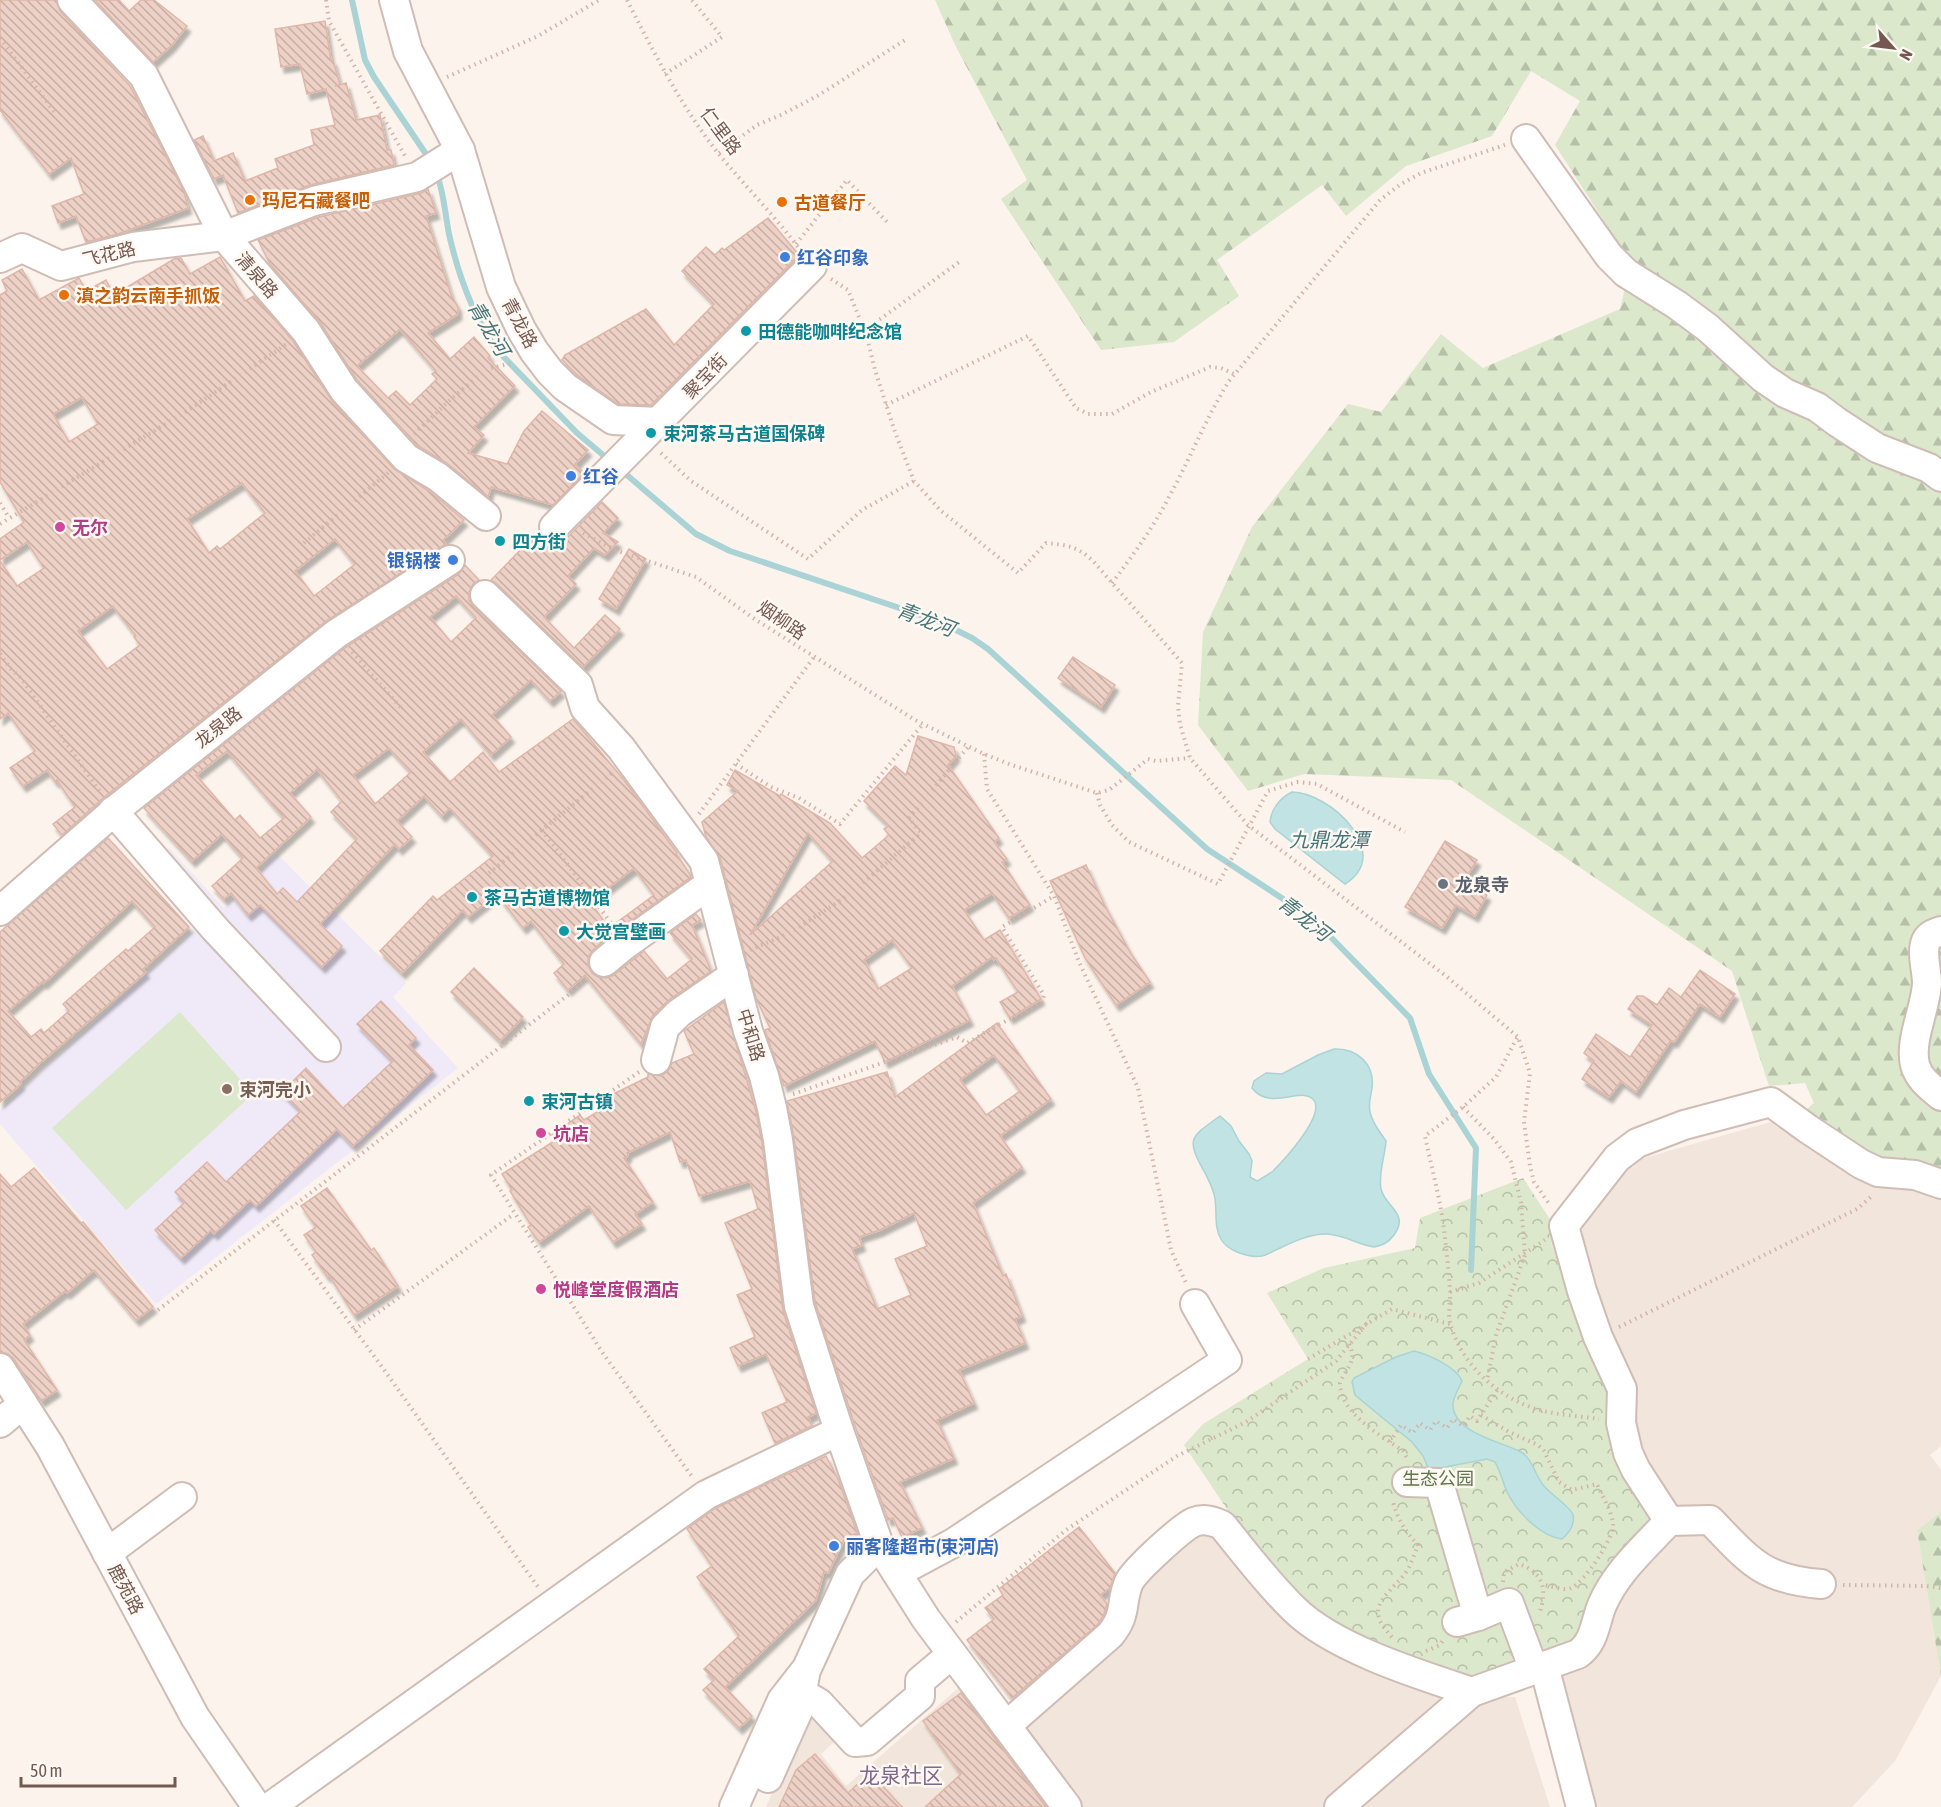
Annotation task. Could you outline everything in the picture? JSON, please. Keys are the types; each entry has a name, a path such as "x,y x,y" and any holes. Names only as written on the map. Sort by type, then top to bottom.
{"street":[{"name":"清泉路","path":"72,0 144,76 224,236 306,331 344,390 406,458 438,477 486,516"},
{"name":"青龙路","path":"394,0 408,51 428,88 501,287 534,351 565,387 613,420 653,428"},
{"path":"1526,139 1609,256 1626,273 1677,305 1708,328 1763,378 1785,393 1817,407 1877,448 1929,468 1941,477"},
{"name":"飞花路","path":"0,258 22,248 61,266 133,247 224,236 314,201 417,177 453,155"},
{"name":"聚宝街","path":"558,522 653,428 804,255"},
{"name":"龙泉路","path":"0,911 113,812 336,634 450,560"},
{"name":"中和路","path":"485,595 578,685 585,708 629,760 704,861 770,1102 778,1140 799,1306 838,1431 879,1545 946,1645 1067,1807"},
{"path":"113,812 216,930 326,1047"},
{"path":"604,962 710,884"},
{"path":"1941,931 1929,937 1925,947 1927,984 1914,1050 1914,1063 1918,1074 1941,1096"},
{"path":"656,1060 665,1027 732,967"},
{"path":"1669,1521 1636,1470 1628,1453 1621,1423 1622,1389 1598,1337 1582,1291 1564,1226 1617,1158 1637,1143 1684,1125 1771,1102 1861,1164 1878,1172 1915,1175 1941,1184"},
{"path":"897,1572 956,1542 1227,1360 1195,1304"},
{"name":"鹿苑路","path":"0,1368 50,1446 195,1717 257,1807"},
{"path":"0,1423 23,1404"},
{"path":"270,1807 705,1495 838,1431"},
{"path":"1407,1482 1439,1484 1467,1619 1509,1603 1539,1668 1581,1807"},
{"path":"107,1554 182,1497"},
{"path":"1006,1726 1110,1635 1122,1617 1127,1588 1135,1572 1188,1526 1200,1520 1221,1525 1294,1610 1317,1628 1390,1663 1427,1678 1472,1692"},
{"path":"1339,1807 1472,1692 1584,1650 1592,1640 1602,1606 1615,1580 1669,1521 1710,1520 1757,1566 1777,1577 1821,1584"},
{"path":"756,1807 798,1711 804,1680 850,1574 879,1545"},
{"path":"804,1680 819,1703 855,1742 867,1741 920,1696 920,1681 946,1645"},
{"path":"734,1807 782,1700 804,1680"}],"path":[{"path":"326,0 329,21 417,177"},
{"path":"428,88 537,36 599,0"},
{"name":"仁里路","path":"627,0 665,74 718,154 804,255 848,290 865,330 886,405 914,481"},
{"path":"665,74 722,38 692,0"},
{"path":"696,4 700,0"},
{"path":"0,38 56,113"},
{"path":"718,154 757,125 819,95 905,40"},
{"path":"1112,583 1144,539 1164,506 1211,410 1234,374 1380,200 1401,184 1421,173 1526,139"},
{"path":"804,255 847,180 889,224"},
{"path":"865,330 962,260"},
{"path":"0,524 187,411 306,331"},
{"path":"886,405 1028,336 1076,408 1088,414 1112,414 1151,392 1210,367 1221,368 1234,374"},
{"path":"304,543 406,458 405,443 452,398 487,369 519,361"},
{"path":"653,428 661,453 691,481 808,559 862,510 914,481 940,510 1018,573 1046,543 1066,544 1086,554 1182,663 1178,706 1182,732 1190,758 1246,828 1446,976 1518,1037 1530,1073 1524,1122 1527,1151 1534,1182 1564,1226 1525,1255 1479,1283 1450,1292"},
{"path":"0,503 9,518"},
{"name":"烟柳路","path":"558,522 615,550 696,576 756,620 814,657 923,724 968,747 1097,793"},
{"path":"336,634 403,710"},
{"path":"0,654 21,678 113,812"},
{"path":"682,831 706,807 814,657"},
{"path":"736,764 771,787 799,798 840,824 923,724"},
{"path":"732,967 792,932 850,894 921,833 909,818 968,747"},
{"path":"984,754 987,789 1054,896 1079,962 1138,1088 1171,1250 1195,1304"},
{"path":"1190,758 1156,761 1148,759 1108,790 1097,793 1100,805 1112,825 1130,842 1218,884 1246,828 1268,791 1297,782 1317,784 1405,832"},
{"path":"489,873 629,760"},
{"path":"542,830 626,944"},
{"path":"770,1102 957,1037 967,1043 1042,1003 1044,995 1002,927 1054,896"},
{"path":"158,1310 568,994 604,962"},
{"path":"1518,1037 1496,1077 1463,1107 1425,1136 1444,1233 1450,1292 1450,1324 1467,1360 1487,1381 1520,1402 1537,1409 1621,1423"},
{"path":"656,1060 491,1175 602,1352 705,1495"},
{"path":"1463,1107 1494,1139 1511,1162 1521,1203 1525,1255 1496,1335 1487,1381"},
{"path":"1598,1337 1857,1209 1899,1174"},
{"path":"354,1330 514,1214"},
{"path":"274,1220 385,1371 550,1606"},
{"path":"1308,1359 1392,1309 1450,1324"},
{"path":"946,1645 1066,1530 1177,1456 1246,1422 1336,1360 1367,1323"},
{"path":"1350,1344 1354,1353 1352,1361 1340,1383 1344,1398 1356,1416 1403,1451 1408,1458 1410,1474 1407,1482 1400,1486 1393,1500 1398,1519 1406,1533 1418,1545 1413,1560 1405,1573 1382,1597 1378,1610 1383,1627 1400,1642"},
{"path":"1390,1442 1401,1425 1413,1433 1420,1423 1430,1430 1436,1421 1447,1428 1453,1419 1463,1426 1470,1416 1477,1421 1498,1389"},
{"path":"1481,1415 1509,1432 1538,1444 1544,1451 1558,1482 1572,1490 1597,1484 1613,1523 1610,1540 1606,1547 1578,1583 1571,1588 1563,1589 1544,1585"},
{"path":"1821,1584 1941,1588"},
{"path":"1424,1652 1440,1645 1467,1619"}],"shaded area":[{"name":"束河完小","path":"169,848 224,908 277,854 406,983 393,997 458,1068 156,1304 0,1124 0,1110 195,929 144,868"},
{"path":"1802,1113 1941,1199 1941,1446 1930,1455 1941,1470 1941,1512 1917,1530 1941,1676 1895,1761 1852,1807 1572,1807 1533,1657 1641,1503 1610,1439 1609,1394 1593,1346 1551,1244 1579,1217 1623,1164"},
{"path":"1203,1527 1451,1697 1515,1697 1550,1807 766,1807 809,1709 835,1741 821,1754 846,1786 964,1683 1009,1735 1114,1639 1139,1576"}],"green space":[{"path":"935,0 1941,0 1941,1199 1802,1113 1814,1103 1805,1083 1769,1086 1732,971 1451,780 1304,774 1248,791 1198,725 1203,632 1252,527 1348,404 1381,412 1441,334 1483,368 1620,309 1631,263 1555,145 1580,101 1531,71 1492,136 1406,166 1346,216 1322,185 1217,260 1239,296 1174,342 1101,350 1001,199 1027,180 956,47"},
{"path":"180,1012 253,1094 126,1210 52,1128"},
{"name":"生态公园","path":"1523,1178 1557,1230 1551,1244 1593,1346 1609,1394 1610,1440 1651,1528 1583,1636 1471,1682 1343,1629 1310,1606 1261,1560 1184,1445 1203,1424 1308,1359 1267,1293 1324,1268 1415,1248 1420,1218"},
{"path":"1941,1512 1941,1676 1917,1530"}],"water":[{"name":"九鼎龙潭","path":"1292,792 1323,802 1351,826 1360,841 1363,857 1359,871 1345,884 1275,829 1270,822 1277,804"},
{"path":"1334,1049 1350,1051 1357,1055 1363,1059 1371,1072 1370,1112 1374,1124 1386,1141 1381,1171 1381,1189 1395,1210 1399,1221 1394,1235 1387,1242 1374,1247 1326,1234 1301,1239 1262,1256 1245,1255 1233,1250 1224,1243 1219,1235 1214,1192 1195,1153 1194,1140 1202,1129 1220,1116 1231,1126 1249,1154 1252,1161 1250,1177 1257,1181 1269,1174 1293,1149 1308,1128 1316,1109 1315,1102 1304,1095 1268,1098 1252,1088 1254,1081 1266,1073 1282,1074"},
{"path":"1414,1351 1441,1362 1459,1376 1462,1381 1453,1403 1460,1422 1480,1435 1525,1455 1544,1486 1572,1512 1572,1525 1562,1539 1546,1533 1523,1515 1507,1492 1495,1462 1487,1459 1429,1470 1423,1456 1412,1442 1355,1395 1352,1382 1354,1378 1396,1357"}],"building":[{"path":"0,0 56,0 60,11 130,86 184,192 188,208 118,234 86,242 76,216 58,223 52,206 84,194 71,158 49,174 0,110"},
{"path":"95,0 119,0 129,11 141,0 154,0 187,26 172,45 153,62"},
{"path":"325,21 331,61 333,60 340,85 346,83 356,120 380,115 387,150 391,150 394,165 310,185 238,213 223,175 214,179 194,140 203,136 214,161 233,153 245,181 278,168 275,159 314,145 311,130 335,125 326,89 307,94 300,64 281,67 275,29"},
{"path":"428,189 436,213 426,216 451,295 458,307 458,314 428,333 450,359 474,337 490,356 488,358 515,386 474,427 484,435 468,453 507,464 524,431 542,411 588,450 575,464 584,473 553,505 491,487 488,497 448,464 417,445 357,380 320,322 270,264 258,240 319,217 421,193","holes":["400,329 436,371 432,374 437,379 410,405 396,391 388,398 357,366"]},
{"path":"768,218 799,255 651,405 618,404 576,374 562,360 565,355 646,309 674,345 714,304 682,271 706,247 715,255"},
{"path":"220,257 245,301 254,296 293,341 332,401 394,469 429,491 464,520 443,540 446,544 326,621 103,798 62,835 53,824 75,807 57,780 55,781 47,770 23,786 10,768 35,751 8,713 0,719 0,561 17,586 44,568 27,542 0,560 0,539 24,522 0,482 0,295 7,291 2,280 22,269 39,300 79,278 86,291 106,280 114,295 174,259 181,258 190,274","holes":["82,397 98,424 69,442 53,414","242,483 265,513 220,549 217,546 209,553 187,519","335,539 355,564 314,596 295,571","113,606 136,636 134,637 140,645 107,669 78,631"]},
{"path":"602,502 618,518 603,533 618,542 605,555 594,548 568,576 576,584 544,617 574,648 605,615 620,629 583,667 491,580 538,532 549,543 559,543 566,539"},
{"path":"629,549 646,559 616,609 599,599"},
{"path":"465,565 479,580 473,584 469,592 469,600 473,606 561,691 550,701 531,680 492,715 511,737 491,755 461,719 423,752 450,782 483,752 499,772 573,719 624,780 690,874 691,877 616,931 588,957 588,965 592,973 606,978 614,975 644,951 667,979 692,959 670,933 696,914 701,920 692,925 711,971 670,999 653,1015 641,1044 585,975 568,990 554,973 564,964 531,921 523,928 497,894 468,917 463,910 402,973 380,951 433,896 437,900 493,856 450,808 442,816 424,796 397,821 412,837 399,849 395,844 320,924 342,946 322,967 260,905 248,915 231,893 224,899 212,886 243,858 222,834 192,861 144,808 346,647 459,574","holes":["456,596 476,618 451,642 430,617","389,748 411,772 375,804 353,775","227,751 284,818 260,838 240,815 235,820 196,775","317,769 342,801 331,812 357,839 297,902 283,888 277,894 256,868 311,817 290,793","634,868 654,895 609,928 590,902"]},
{"path":"1073,657 1115,685 1101,707 1058,678"},
{"path":"918,736 954,747 956,756 948,765 999,838 994,842 1007,859 1002,862 1030,905 1009,918 992,893 964,910 984,940 1000,930 1041,999 1010,1018 1000,1002 1018,992 996,958 994,960 992,957 952,986 970,1020 885,1062 875,1041 784,1086 765,1030 770,1028 756,998 720,857 706,837 702,822 738,791 727,785 735,770 830,823 862,858 889,835 884,829 889,826 864,801 895,766 906,775","holes":["808,833 833,861 750,935","892,940 912,968 878,989 864,960"]},
{"path":"108,838 189,927 143,969 146,972 40,1063 0,1102 0,932","holes":["132,901 155,927 63,1004 69,1011 44,1033 41,1029 31,1037 8,1011 43,981 44,983"]},
{"path":"1445,841 1477,860 1464,881 1487,895 1475,916 1456,905 1442,928 1405,907"},
{"path":"1086,865 1130,952 1150,982 1116,1005 1085,958 1050,881"},
{"path":"474,968 523,1017 500,1041 451,992"},
{"path":"1700,970 1735,994 1720,1017 1700,1004 1674,1042 1671,1040 1636,1092 1621,1081 1609,1097 1582,1079 1594,1061 1584,1053 1596,1034 1630,1057 1652,1025 1628,1009 1637,996 1643,996 1657,1005 1669,988 1681,997"},
{"path":"381,1001 416,1038 409,1045 433,1070 353,1146 337,1129 256,1206 250,1200 214,1234 211,1230 181,1258 155,1230 185,1202 175,1192 207,1162 226,1182 301,1111 282,1092 306,1068 343,1108 393,1061 357,1024"},
{"path":"724,1002 756,1112 762,1143 783,1311 816,1413 808,1417 812,1426 775,1443 762,1413 787,1402 766,1354 738,1366 730,1348 755,1337 737,1295 752,1289 725,1223 758,1209 750,1181 699,1196 686,1160 680,1162 670,1132 627,1153 628,1156 624,1158 653,1202 635,1214 642,1224 613,1242 589,1206 539,1242 528,1227 531,1225 502,1174 556,1140 552,1135 580,1115 584,1120 609,1105 605,1098 648,1077 648,1074 661,1076 668,1071 672,1063 694,1054 684,1031"},
{"path":"997,1023 1051,1099 1000,1136 1022,1167 973,1203 1003,1276 1006,1274 1022,1316 1015,1319 1025,1343 959,1370 974,1403 937,1420 954,1458 900,1482 922,1528 902,1537 893,1518 888,1520 815,1302 794,1138 787,1101 887,1072 895,1097","holes":["994,1055 1020,1091 986,1115 960,1080","914,1213 927,1246 895,1259 911,1295 877,1309 852,1249 862,1245 859,1237 880,1230"]},
{"path":"34,1168 81,1223 83,1222 153,1307 136,1320 94,1270 67,1293 65,1291 23,1324 30,1335 24,1340 57,1390 41,1401 14,1359 0,1352 0,1174 11,1187"},
{"path":"327,1188 371,1250 374,1248 398,1286 354,1315 329,1275 327,1276 312,1255 316,1252 304,1235 316,1227 301,1206"},
{"path":"826,1456 838,1479 857,1533 845,1538 828,1573 824,1571 816,1600 725,1687 752,1716 739,1728 703,1690 714,1680 704,1669 739,1636 697,1577 712,1566 687,1529 714,1509"},
{"path":"1079,1527 1115,1573 1110,1588 1100,1595 1107,1604 1104,1614 1098,1624 1012,1698 967,1640 994,1619 985,1608 1003,1595 999,1589"},
{"path":"961,1693 1046,1807 925,1807 961,1774 923,1721"},
{"path":"815,1754 848,1793 870,1772 902,1807 779,1807 796,1770"}],"waterway":[{"name":"青龙河","path":"352,0 365,60 430,160"},
{"name":"青龙河","path":"437,175 457,264 473,308 488,336 496,349 577,433 609,460"},
{"name":"青龙河","path":"621,470 696,534 730,551 938,621 972,638 988,649 1207,849 1312,918 1410,1018 1429,1074 1476,1148 1471,1270"}],"place":[{"name":"玛尼石藏餐吧","path":"250,200"},
{"name":"古道餐厅","path":"782,202"},
{"name":"红谷印象","path":"785,257"},
{"name":"滇之韵云南手抓饭","path":"64,295"},
{"name":"田德能咖啡纪念馆","path":"746,331"},
{"name":"束河茶马古道国保碑","path":"651,433"},
{"name":"红谷","path":"571,476"},
{"name":"无尔","path":"60,527"},
{"name":"四方街","path":"500,541"},
{"name":"银锅楼","path":"453,560"},
{"name":"龙泉寺","path":"1443,884"},
{"name":"茶马古道博物馆","path":"472,897"},
{"name":"大觉宫壁画","path":"564,931"},
{"name":"束河完小","path":"227,1089"},
{"name":"束河古镇","path":"529,1101"},
{"name":"坑店","path":"541,1133"},
{"name":"悦峰堂度假酒店","path":"541,1289"},
{"name":"丽客隆超市(束河店)","path":"834,1546"}],"district":[{"name":"龙泉社区","path":"901,1775"}]}
